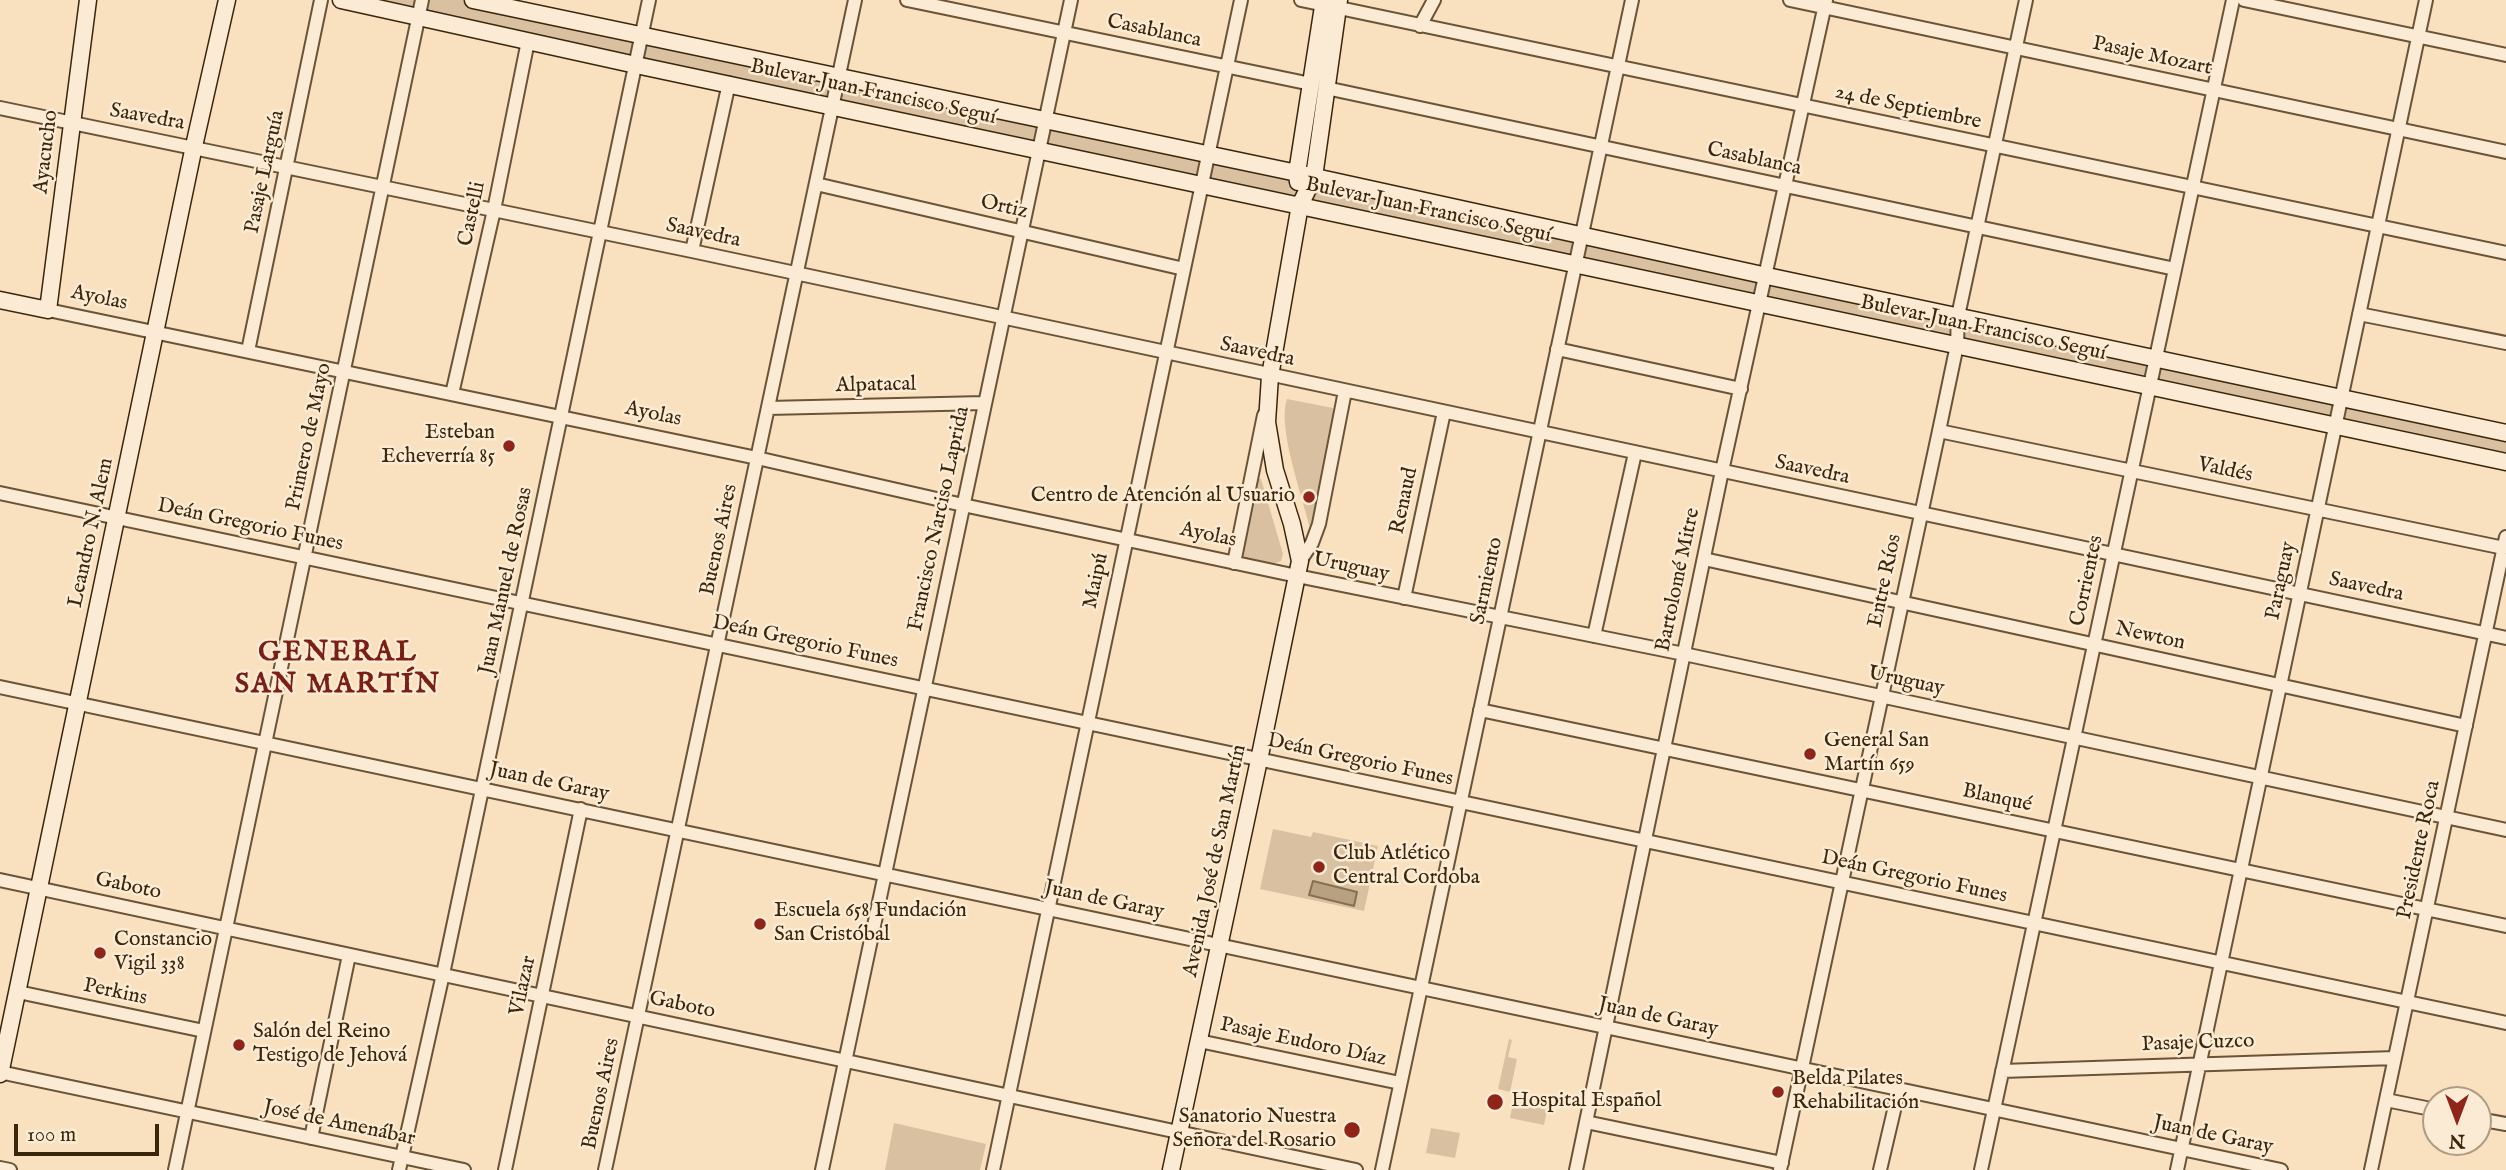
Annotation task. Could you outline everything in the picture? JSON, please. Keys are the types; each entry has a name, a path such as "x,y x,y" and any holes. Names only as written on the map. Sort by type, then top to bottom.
{"main road":[{"name":"Ayacucho","path":"48,310 88,0"},
{"name":"Leandro N. Alem","path":"0,1072 227,0"},
{"name":"Bulevar Juan Francisco Seguí","path":"341,0 2506,463"},
{"name":"Bulevar Juan Francisco Seguí","path":"473,0 1297,173 2506,433"},
{"name":"Avenida José de San Martín","path":"1171,1170 1298,569 1269,446 1267,401 1300,205 1297,173 1318,86 1331,4"},
{"name":"Avenida José de San Martín","path":"1300,205 1314,177 1318,86"},
{"name":"Ayolas","path":"0,300 48,310"}],"street":[{"name":"Pasaje Larguía","path":"248,351 321,0"},
{"name":"Primero de Mayo","path":"175,1170 422,0"},
{"name":"Juan Manuel de Rosas","path":"400,1163 483,789 649,0"},
{"name":"Buenos Aires","path":"605,1170 855,0"},
{"name":"Casablanca","path":"907,0 2175,270"},
{"name":"Francisco Narciso Laprida","path":"822,1170 1070,0"},
{"name":"Maipú","path":"993,1170 1085,723 1167,354 1241,0"},
{"name":"24 de Septiembre","path":"1301,0 1331,4 1420,26 2506,253"},
{"path":"1420,26 1434,0"},
{"name":"Sarmiento","path":"1382,1170 1632,0"},
{"name":"Pasaje Mozart","path":"1790,0 1826,4 2016,48 2506,152"},
{"name":"Entre Ríos","path":"1781,1166 1939,431 1956,345 1958,316 2026,0"},
{"name":"Corrientes","path":"1981,1170 2233,0"},
{"path":"2244,0 2506,55"},
{"name":"Paraguay","path":"2177,1170 2426,0"},
{"name":"Bartolomé Mitre","path":"1576,1170 1722,471 1826,4"},
{"name":"Castelli","path":"452,394 494,210 528,41"},
{"path":"692,251 729,83"},
{"name":"Saavedra","path":"0,108 692,251 2506,638"},
{"name":"Ortiz","path":"816,184 1184,269"},
{"name":"Ayolas","path":"48,310 757,458 1234,563 1298,569"},
{"path":"2360,314 2506,343"},
{"path":"1557,349 1741,389"},
{"name":"Avenida José de San Martín","path":"1298,569 1319,524 1345,391"},
{"name":"Avenida José de San Martín","path":"1234,563 1267,401"},
{"name":"Alpatacal","path":"768,408 984,403"},
{"name":"Renaud","path":"1404,598 1444,412"},
{"name":"Valdés","path":"1939,431 2317,509 2505,543"},
{"path":"1594,636 1635,453"},
{"name":"Deán Gregorio Funes","path":"0,494 2506,1023"},
{"name":"Presidente Roca","path":"2371,1170 2505,543"},
{"name":"Newton","path":"1704,559 2466,726"},
{"name":"Uruguay","path":"1298,569 1404,598 1684,654 2506,830"},
{"name":"Juan de Garay","path":"0,687 2281,1170"},
{"name":"Blanqué","path":"1480,710 2506,926"},
{"name":"Vilazar","path":"505,1170 582,809"},
{"name":"Gaboto","path":"0,880 1356,1170"},
{"path":"311,1138 349,955"},
{"name":"Perkins","path":"18,992 204,1031"},
{"name":"Pasaje Eudoro Díaz","path":"1199,1041 1400,1083"},
{"name":"Pasaje Cuzco","path":"2003,1071 2395,1058"},
{"name":"José de Amenábar","path":"0,1072 311,1138 400,1163 464,1170"},
{"path":"1880,1170 1899,1088"},
{"path":"2386,1100 2422,1107"},
{"path":"1586,1122 1781,1166"},
{"path":"0,1168 10,1170"}],"shaded area":[{"path":"341,0 473,0 2506,433 2506,462"},
{"path":"1287,399 1333,408 1334,413 1312,526 1309,525 1288,443 1285,426"},
{"path":"1261,479 1283,554 1281,561 1276,563 1262,563 1241,556 1255,482"},
{"name":"Club Atlético Central Cordoba","path":"1273,829 1311,837 1313,832 1378,846 1364,911 1260,889"},
{"path":"1313,881 1357,892 1354,906 1309,895"},
{"path":"1509,1039 1512,1040 1508,1057 1517,1059 1510,1092 1498,1089"},
{"path":"1513,1102 1547,1110 1544,1125 1510,1118"},
{"path":"894,1123 986,1144 980,1170 885,1170"},
{"path":"1431,1128 1460,1133 1455,1158 1426,1153"}],"place":[{"name":"Esteban Echeverría 85","path":"509,446"},
{"name":"Centro de Atención al Usuario","path":"1309,497"},
{"name":"General San Martín 659","path":"1810,754"},
{"name":"Club Atlético Central Cordoba","path":"1319,867"},
{"name":"Escuela 658 Fundación San Cristóbal","path":"760,924"},
{"name":"Constancio Vigil 338","path":"100,953"},
{"name":"Salón del Reino Testigo de Jehová","path":"239,1045"},
{"name":"Belda Pilates Rehabilitación","path":"1778,1092"},
{"name":"Hospital Español","path":"1495,1102"},
{"name":"Sanatorio Nuestra Señora del Rosario","path":"1352,1130"}],"district":[{"name":"GENERAL SAN MARTÍN","path":"338,670"}]}
